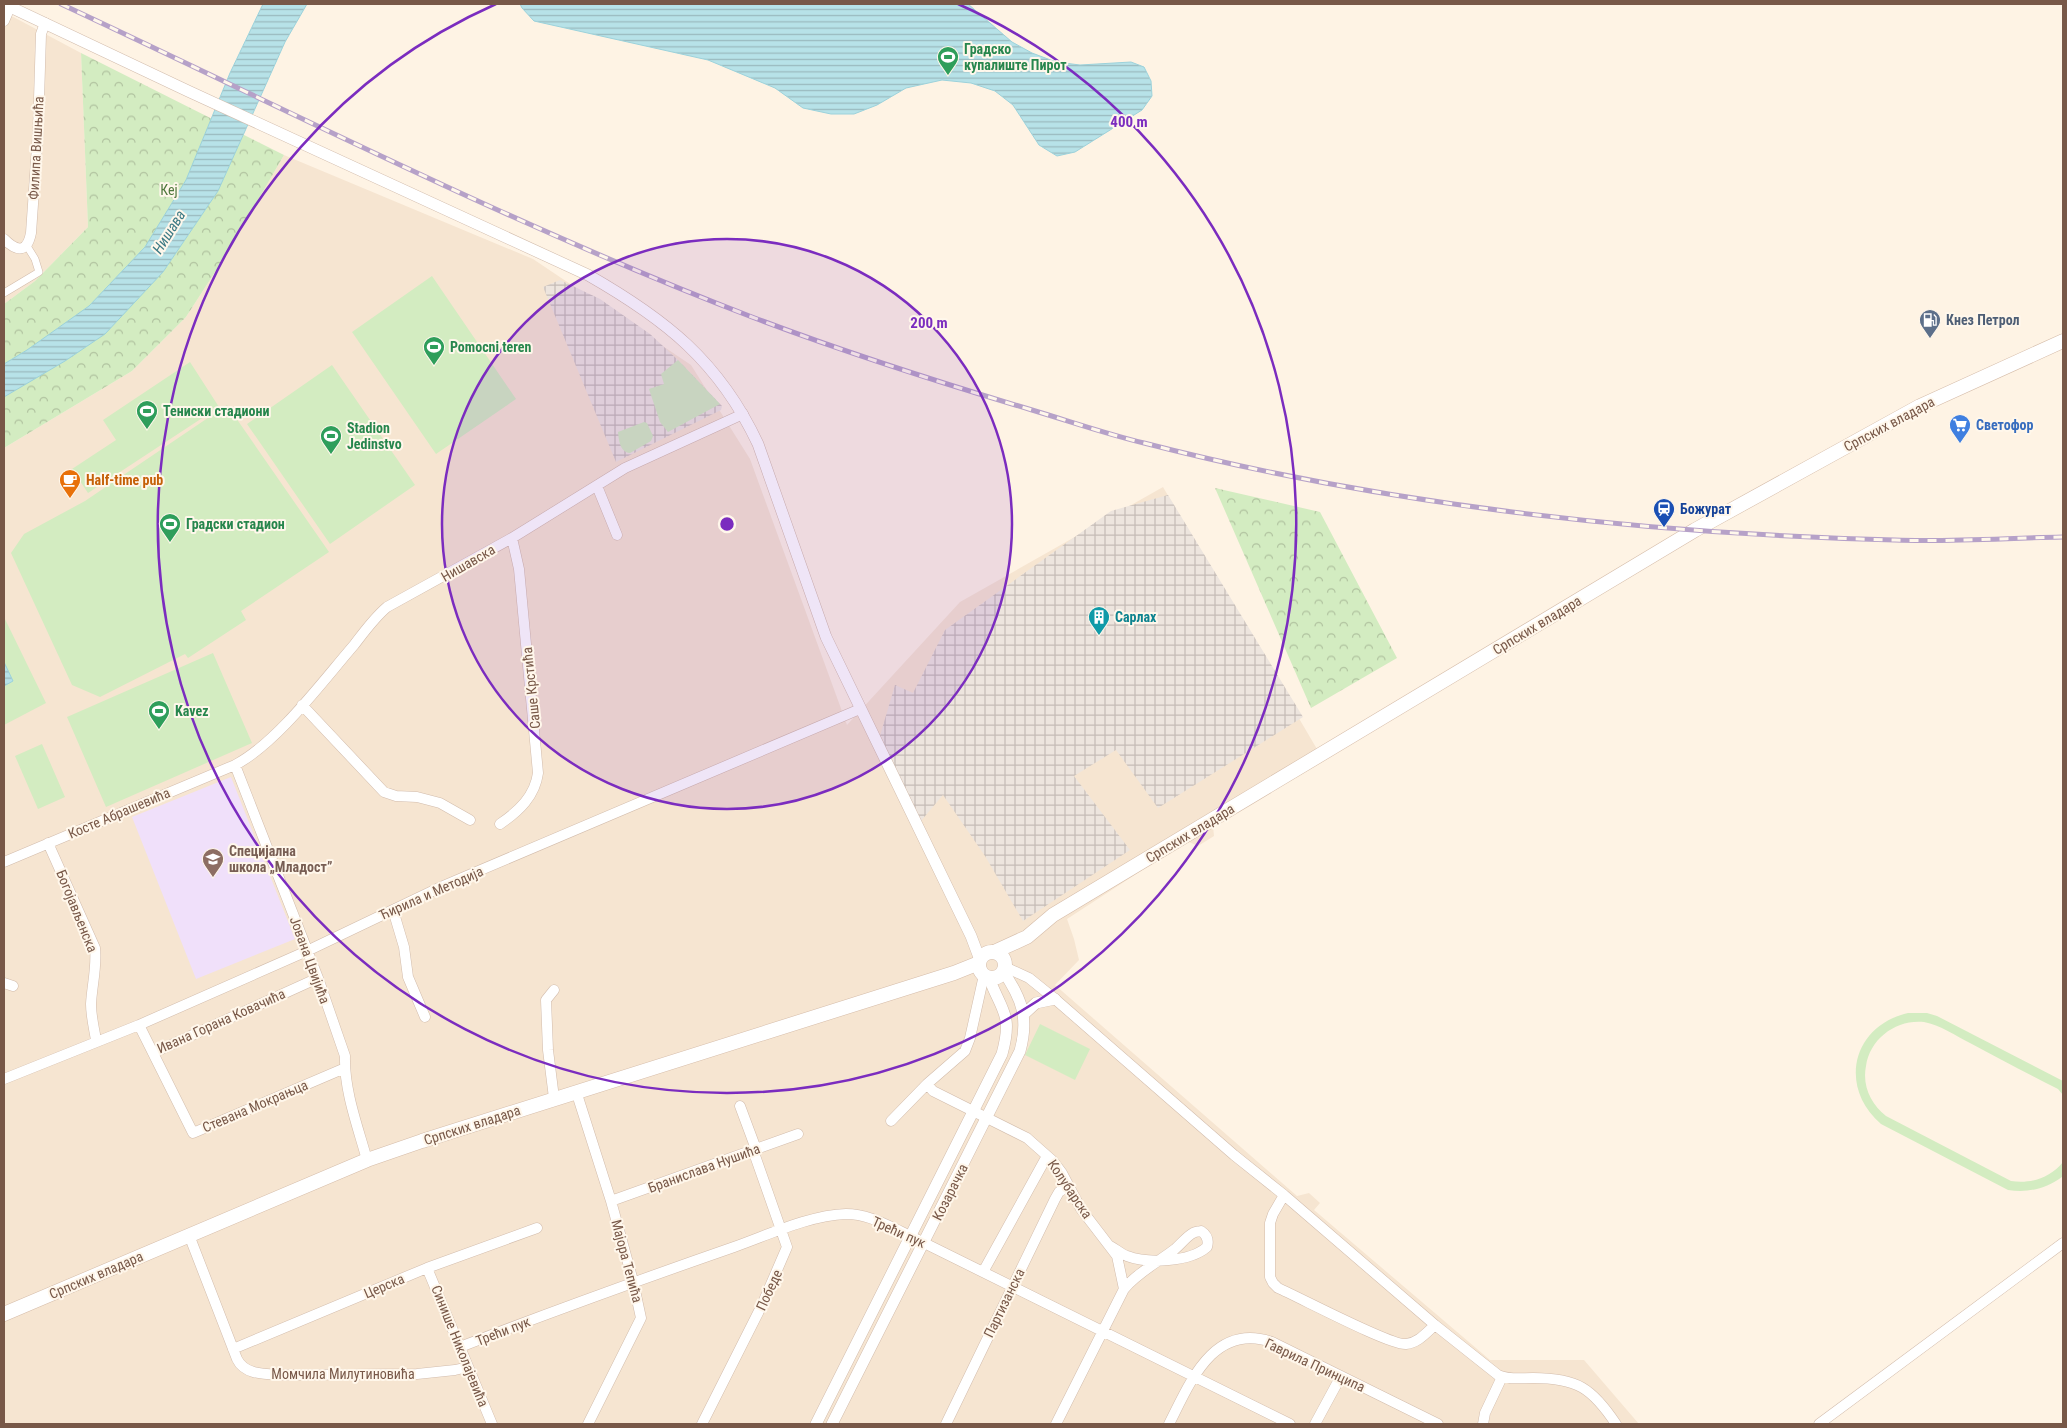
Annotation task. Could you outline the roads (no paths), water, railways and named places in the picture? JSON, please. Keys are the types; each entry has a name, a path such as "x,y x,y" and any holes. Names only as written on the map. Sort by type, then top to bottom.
{"main road":[{"name":"Српских владара","path":"4,1314 367,1160 576,1091 954,973 991,965 1012,956 1027,937 1053,915 1695,530 1920,406 2063,341"}],"street":[{"path":"4,21 7,5 188,91 588,275 624,295 674,331 730,392 758,444 826,637 971,936 991,965 1029,978 1434,1325 1502,1377 1564,1381 1585,1387 1598,1400 1616,1424"},
{"name":"Филипа Вишњића","path":"27,246 30,238 32,218 38,132 41,34 45,23"},
{"path":"4,239 18,248 27,246 35,259 39,272 4,293"},
{"name":"Нишавска","path":"235,765 259,750 302,705 387,607 512,538 625,468 742,414"},
{"path":"597,486 617,535"},
{"name":"Саше Крстића","path":"500,824 529,798 535,787 538,773 519,569 512,538"},
{"path":"302,705 384,792 396,796 417,797 440,803 470,820"},
{"name":"Ћирила и Методија","path":"4,1079 96,1040 138,1025 307,951 512,857 860,709"},
{"name":"Косте Абрашевића","path":"4,862 235,765"},
{"name":"Јована Цвијића","path":"235,765 318,978 345,1056 345,1068 367,1160"},
{"name":"Богојављенска","path":"48,843 95,948 97,963 91,1003 96,1040"},
{"path":"393,910 404,947 408,977 425,1017"},
{"path":"890,1121 927,1084 965,1051 991,965"},
{"name":"Козарачка","path":"832,1424 1020,1052 1024,1030 1024,1014 1018,995 991,965"},
{"name":"Козарачка","path":"816,1424 1002,1054 1007,1031 1006,1016 991,965"},
{"name":"Ивана Горана Ковачића","path":"138,1025 153,1053 318,978"},
{"path":"554,990 546,1000 548,1050 554,1098"},
{"path":"1024,1014 1036,1003 1055,999"},
{"name":"Стевана Мокрањца","path":"153,1053 193,1133 345,1068"},
{"path":"927,1084 933,1091 972,1111"},
{"name":"Мајора Тепића","path":"576,1091 611,1202 641,1314 640,1323 588,1424"},
{"name":"Победе","path":"702,1424 787,1252 787,1242 781,1231 740,1106"},
{"name":"Колубарска","path":"972,1111 1027,1138 1062,1173 1082,1208 1117,1256 1124,1290"},
{"name":"Бранислава Нушића","path":"611,1202 798,1134"},
{"path":"983,1272 1047,1156"},
{"name":"Партизанска","path":"946,1424 1055,1198 1059,1192 1068,1186"},
{"path":"1284,1195 1270,1223 1269,1267 1273,1283 1278,1288 1403,1345 1418,1340 1434,1325"},
{"name":"Трећи пук","path":"460,1347 633,1282 818,1218 848,1214 872,1218 910,1235 1290,1424"},
{"name":"Церска","path":"233,1350 427,1268 537,1228"},
{"name":"Момчила Милутиновића","path":"189,1235 233,1350 243,1368 266,1374 418,1374 468,1367"},
{"path":"1819,1424 2063,1243"},
{"name":"Колубарска","path":"1056,1424 1124,1290 1130,1282 1159,1261 1125,1256 1110,1246"},
{"name":"Синише Николајевића","path":"427,1268 492,1424"},
{"name":"Гаврила Принципа","path":"1169,1424 1193,1376 1217,1349 1232,1341 1248,1338 1272,1342 1438,1424"},
{"path":"1315,1424 1341,1376"},
{"path":"1483,1424 1485,1413 1502,1377"},
{"path":"827,1402 839,1408"}],"water":[{"name":"Нишава","path":"263,4 307,4 285,42 218,191 163,272 105,334 65,361 4,397 4,364 89,306 145,247 186,180 230,73"},
{"name":"Градско купалиште Пирот","path":"520,4 968,4 1012,42 1032,53 1056,62 1080,65 1131,62 1144,67 1151,81 1152,96 1142,110 1075,152 1057,156 1039,145 1013,105 995,91 971,83 942,80 906,88 877,105 854,114 831,114 803,108 775,88 708,60 534,21"},
{"path":"4,662 13,681 4,686"}],"railway":[{"path":"61,4 490,207 664,282 752,317 856,354 1102,432 1235,465 1328,483 1422,499 1612,523 1801,537 1895,540 2063,537"}],"place":[{"name":"Градско купалиште Пирот","path":"948,76"},
{"name":"Кнез Петрол","path":"1930,339"},
{"name":"Pomocni teren","path":"434,366"},
{"name":"Тениски стадиони","path":"147,430"},
{"name":"Светофор","path":"1960,444"},
{"name":"Stadion Jedinstvo","path":"331,455"},
{"name":"Half-time pub","path":"70,499"},
{"name":"Божурат","path":"1664,528"},
{"name":"Градски стадион","path":"170,543"},
{"name":"Сарлах","path":"1099,636"},
{"name":"Kavez","path":"159,730"},
{"name":"Специјална школа „Младост”","path":"213,878"}],"park label":[{"name":"Кеј","path":"169,190"}]}
